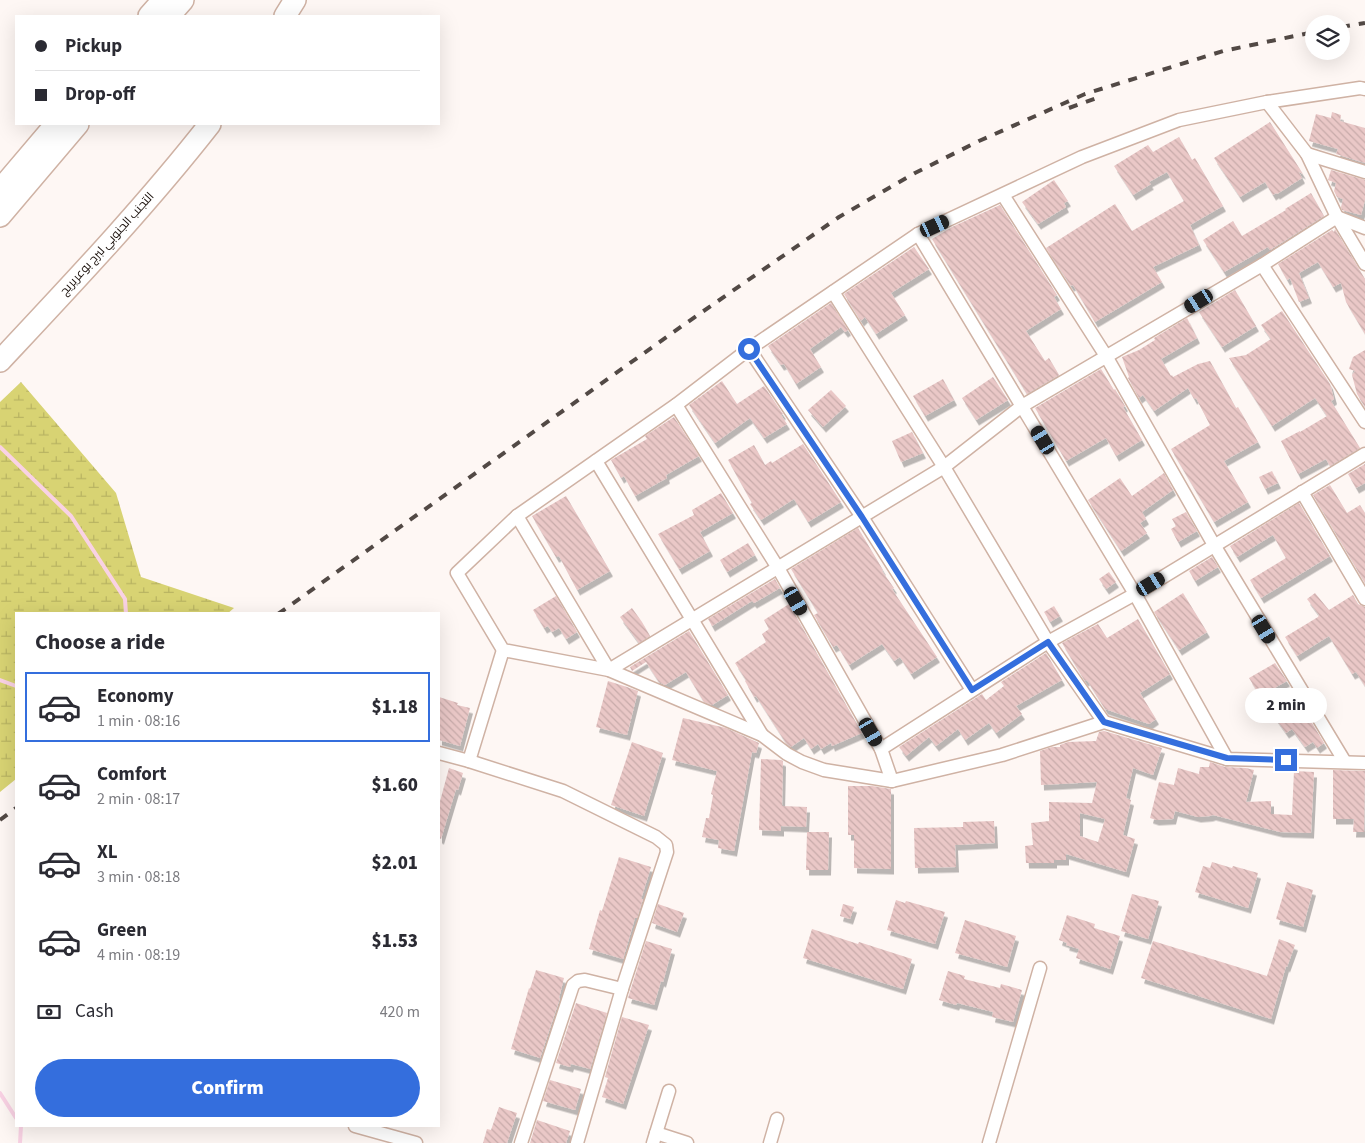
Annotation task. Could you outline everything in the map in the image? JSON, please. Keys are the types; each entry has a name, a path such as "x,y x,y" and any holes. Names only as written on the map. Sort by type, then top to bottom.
{"highway":[{"path":"150,15 163,0"},
{"path":"170,15 183,0"},
{"path":"285,15 295,0"},
{"path":"0,190 55,125"},
{"path":"0,216 77,125"},
{"name":"التجنب الجنوبي لبرج بوعريريج","path":"0,362 129,222 209,125"}],"street":[{"path":"470,761 503,650 457,573 517,516 676,405 749,349 918,234 1082,157 1179,120 1266,102 1360,88 1365,89"},
{"path":"1266,102 1307,154 1337,217 1365,264"},
{"path":"1307,154 1365,172"},
{"path":"1003,195 1106,356 1214,546 1345,762"},
{"path":"1337,217 1365,228"},
{"path":"608,670 944,467 1022,406 1262,265 1337,217"},
{"path":"918,234 1135,594 1227,758"},
{"path":"1262,265 1365,422"},
{"path":"834,292 944,467 1048,642 1104,722"},
{"path":"749,349 862,517 972,690"},
{"path":"676,405 778,568 880,749 892,781"},
{"path":"880,749 1048,642 1135,594 1365,454"},
{"path":"596,461 762,735"},
{"path":"1302,492 1365,599"},
{"path":"517,516 608,670"},
{"path":"503,650 608,670 762,735 786,754 802,762 824,770 892,781 1002,755 1104,722 1227,758 1365,763"},
{"path":"440,753 563,791 656,837 666,844 667,852 622,989 577,1143"},
{"path":"989,1143 1040,968"},
{"path":"521,1143 573,986 578,981 585,980 622,989"},
{"path":"670,1091 654,1138 687,1143"},
{"path":"770,1143 777,1119"},
{"path":"358,1127 416,1143"}],"green space":[{"path":"21,382 116,493 141,577 234,608 229,612 15,612 15,780 0,792 0,402"}],"building":[{"path":"1332,112 1341,115 1340,121 1365,128 1365,163 1336,154 1338,149 1309,141 1316,114 1331,118"},
{"path":"1270,122 1303,174 1299,172 1302,178 1277,194 1273,195 1265,182 1240,197 1214,158"},
{"path":"1179,137 1192,160 1195,158 1223,206 1190,225 1199,245 1153,267 1162,282 1095,322 1073,285 1071,286 1046,248 1115,204 1132,231 1184,201 1167,172 1149,182 1151,184 1133,195 1114,166 1148,145 1153,152"},
{"path":"1331,170 1365,180 1365,200 1361,215 1342,210 1343,199 1337,197 1334,191 1336,183 1328,180"},
{"path":"1054,180 1068,201 1064,203 1066,207 1038,224 1022,202"},
{"path":"1311,193 1324,216 1270,250 1268,247 1224,272 1203,240 1233,221 1242,236"},
{"path":"1000,205 1057,295 1054,297 1061,309 1026,331 1045,361 1049,358 1059,375 1027,394 932,239 952,227"},
{"path":"1335,229 1365,279 1365,334 1346,302 1341,283 1333,287 1318,262 1299,273 1309,298 1299,302 1290,278 1287,280 1278,264 1332,230 1334,232"},
{"path":"914,247 929,269 891,293 905,315 876,334 865,317 861,321 844,294"},
{"path":"1235,290 1256,326 1222,347 1199,312"},
{"path":"831,303 848,330 845,332 841,327 810,349 821,367 796,384 784,364 781,365 768,346"},
{"path":"1282,311 1330,384 1334,399 1331,401 1360,448 1330,466 1326,459 1298,474 1281,441 1327,416 1315,398 1272,426 1229,358 1246,355 1271,339 1261,325"},
{"path":"1187,318 1197,338 1161,359 1173,377 1198,364 1210,361 1236,408 1238,407 1258,442 1224,461 1248,502 1214,522 1171,449 1210,425 1196,398 1194,399 1188,388 1154,411 1143,395 1139,398 1128,378 1122,357 1139,350 1155,340 1154,338"},
{"path":"1365,350 1365,407 1357,394 1352,375 1355,371 1349,369 1353,357"},
{"path":"1101,369 1125,406 1123,407 1142,440 1116,456 1106,438 1066,461 1035,408"},
{"path":"993,377 1008,400 976,420 962,398"},
{"path":"943,379 954,400 925,416 913,396"},
{"path":"722,381 737,404 764,386 783,414 781,415 787,424 764,438 750,418 715,443 689,405"},
{"path":"831,390 846,406 823,427 808,410"},
{"path":"674,417 699,456 666,475 667,478 635,496 624,476 621,478 611,460 647,439 645,436"},
{"path":"912,432 923,453 901,462 892,441"},
{"path":"803,444 841,502 808,522 794,499 761,520 750,504 752,503 728,460 754,445 765,465 771,461 772,463"},
{"path":"1365,464 1365,483 1356,488 1348,474"},
{"path":"1272,471 1278,483 1265,489 1259,477"},
{"path":"1164,473 1173,490 1142,512 1146,519 1140,523 1147,533 1121,551 1088,500 1120,478 1132,496"},
{"path":"1330,485 1347,513 1360,505 1365,513 1365,583 1313,495"},
{"path":"721,493 733,513 700,532 710,551 679,569 658,534 694,515 692,510"},
{"path":"566,496 610,571 577,590 559,556 556,557 532,516"},
{"path":"1299,503 1330,556 1261,598 1250,580 1286,558 1273,535 1237,557 1230,546"},
{"path":"1186,512 1197,531 1178,542 1171,529 1176,526 1172,519"},
{"path":"858,528 882,571 894,588 892,589 937,657 911,674 900,657 894,661 882,644 849,665 837,645 833,647 814,615 818,613 791,569"},
{"path":"748,543 755,555 727,572 720,560"},
{"path":"1212,557 1218,567 1195,581 1189,571"},
{"path":"1109,572 1116,582 1106,589 1099,579"},
{"path":"775,579 780,588 754,603 752,601 712,626 708,619"},
{"path":"1183,593 1207,632 1179,650 1154,612"},
{"path":"1315,593 1329,610 1353,595 1358,604 1365,607 1365,686 1356,672 1352,674 1329,636 1297,656 1285,637 1318,617 1319,615 1307,599"},
{"path":"556,596 577,632 566,639 559,628 552,632 548,626 544,628 533,610"},
{"path":"789,604 862,733 832,746 831,743 821,749 818,744 811,749 804,738 791,747 786,743 756,696 754,697 735,663 766,642 762,634 769,629 764,620"},
{"path":"1054,606 1060,616 1050,622 1044,612"},
{"path":"632,608 650,636 639,643 620,617"},
{"path":"1138,619 1170,674 1140,693 1156,719 1149,724 1105,709 1062,643 1098,624 1107,638"},
{"path":"689,631 728,695 712,705 704,702 686,672 665,685 659,682 646,662 632,671 630,667"},
{"path":"1046,653 1062,680 1016,706 1022,714 996,733 989,723 965,740 958,729 936,746 929,737 906,756 899,747 982,694 986,700 1004,686 1001,682"},
{"path":"1275,663 1287,681 1260,696 1249,678"},
{"path":"608,681 638,691 627,735 596,727"},
{"path":"440,697 458,703 457,705 470,708 460,746 440,740"},
{"path":"1298,700 1324,743 1317,748 1313,742 1305,747 1292,729 1286,733 1274,716"},
{"path":"683,718 726,728 759,743 756,753 752,752 734,851 718,848 719,840 702,837 706,818 709,818 713,795 711,794 717,771 672,760"},
{"path":"1104,731 1162,748 1153,775 1133,768 1126,798 1131,800 1123,835 1135,839 1126,872 1066,854 1066,860 1054,860 1054,863 1026,863 1025,846 1033,845 1031,823 1049,821 1049,802 1092,803 1097,782 1041,785 1040,751 1052,747 1060,747 1060,745 1068,742 1096,741 1099,732","holes":["1080,813 1105,819 1098,842 1080,836"]},
{"path":"632,742 663,753 644,816 611,805"},
{"path":"761,759 783,761 782,806 807,807 806,827 781,826 781,831 759,830"},
{"path":"1210,762 1225,767 1254,770 1246,802 1271,801 1271,814 1292,815 1294,771 1314,772 1311,833 1280,832 1213,815 1198,817 1175,811 1173,819 1156,820 1150,818 1159,782 1174,785 1178,768 1199,774 1200,767 1209,767"},
{"path":"449,768 463,773 458,790 456,789 441,839 440,838 440,801"},
{"path":"1333,770 1365,771 1364,832 1353,832 1354,819 1333,819"},
{"path":"848,786 872,786 891,789 891,869 854,868 854,835 848,835"},
{"path":"994,821 995,843 955,845 956,867 915,868 914,828 963,827 963,822"},
{"path":"807,832 829,832 828,870 806,870"},
{"path":"619,857 651,867 641,899 643,899 637,918 635,918 623,959 589,949 600,910 602,911"},
{"path":"1212,862 1258,873 1248,908 1195,892 1203,866 1210,868"},
{"path":"1287,882 1313,890 1303,927 1276,919"},
{"path":"1132,894 1159,901 1148,939 1121,931"},
{"path":"896,900 945,912 935,944 887,930"},
{"path":"658,904 684,913 677,932 652,923"},
{"path":"843,904 854,907 850,919 840,916"},
{"path":"1067,915 1095,924 1094,928 1120,936 1110,969 1076,958 1079,949 1066,945 1067,943 1059,940"},
{"path":"965,920 1016,936 1007,967 955,953"},
{"path":"812,929 912,959 903,989 803,958"},
{"path":"1279,939 1295,945 1286,966 1271,1019 1141,978 1153,941 1267,976"},
{"path":"646,941 672,949 663,982 661,981 654,1005 628,998"},
{"path":"536,970 564,978 560,998 540,1058 511,1049"},
{"path":"948,971 965,976 964,979 1000,988 1001,984 1022,990 1013,1022 992,1017 993,1012 939,1000"},
{"path":"576,1003 607,1013 590,1069 571,1064 570,1067 556,1063"},
{"path":"622,1017 649,1025 623,1104 602,1097 608,1078 605,1077"},
{"path":"550,1080 581,1089 575,1110 543,1101"},
{"path":"499,1107 517,1113 507,1143 483,1143 487,1129 491,1130"},
{"path":"537,1120 570,1131 566,1143 530,1143"}],"waterway":[{"path":"0,447 71,516 125,599 126,612"},
{"path":"0,680 15,686"},
{"path":"0,1093 15,1116"},
{"path":"20,1143 21,1127"}],"railway":[{"path":"1350,26 1365,23"},
{"path":"281,612 682,326 839,217 915,173 979,141 1085,94 1223,51 1305,34"},
{"path":"1069,108 1102,96"},
{"path":"0,820 15,809"}],"route":[{"path":"749,349 862,517 972,690 1048,642 1104,722 1227,758 1286,760"}]}
